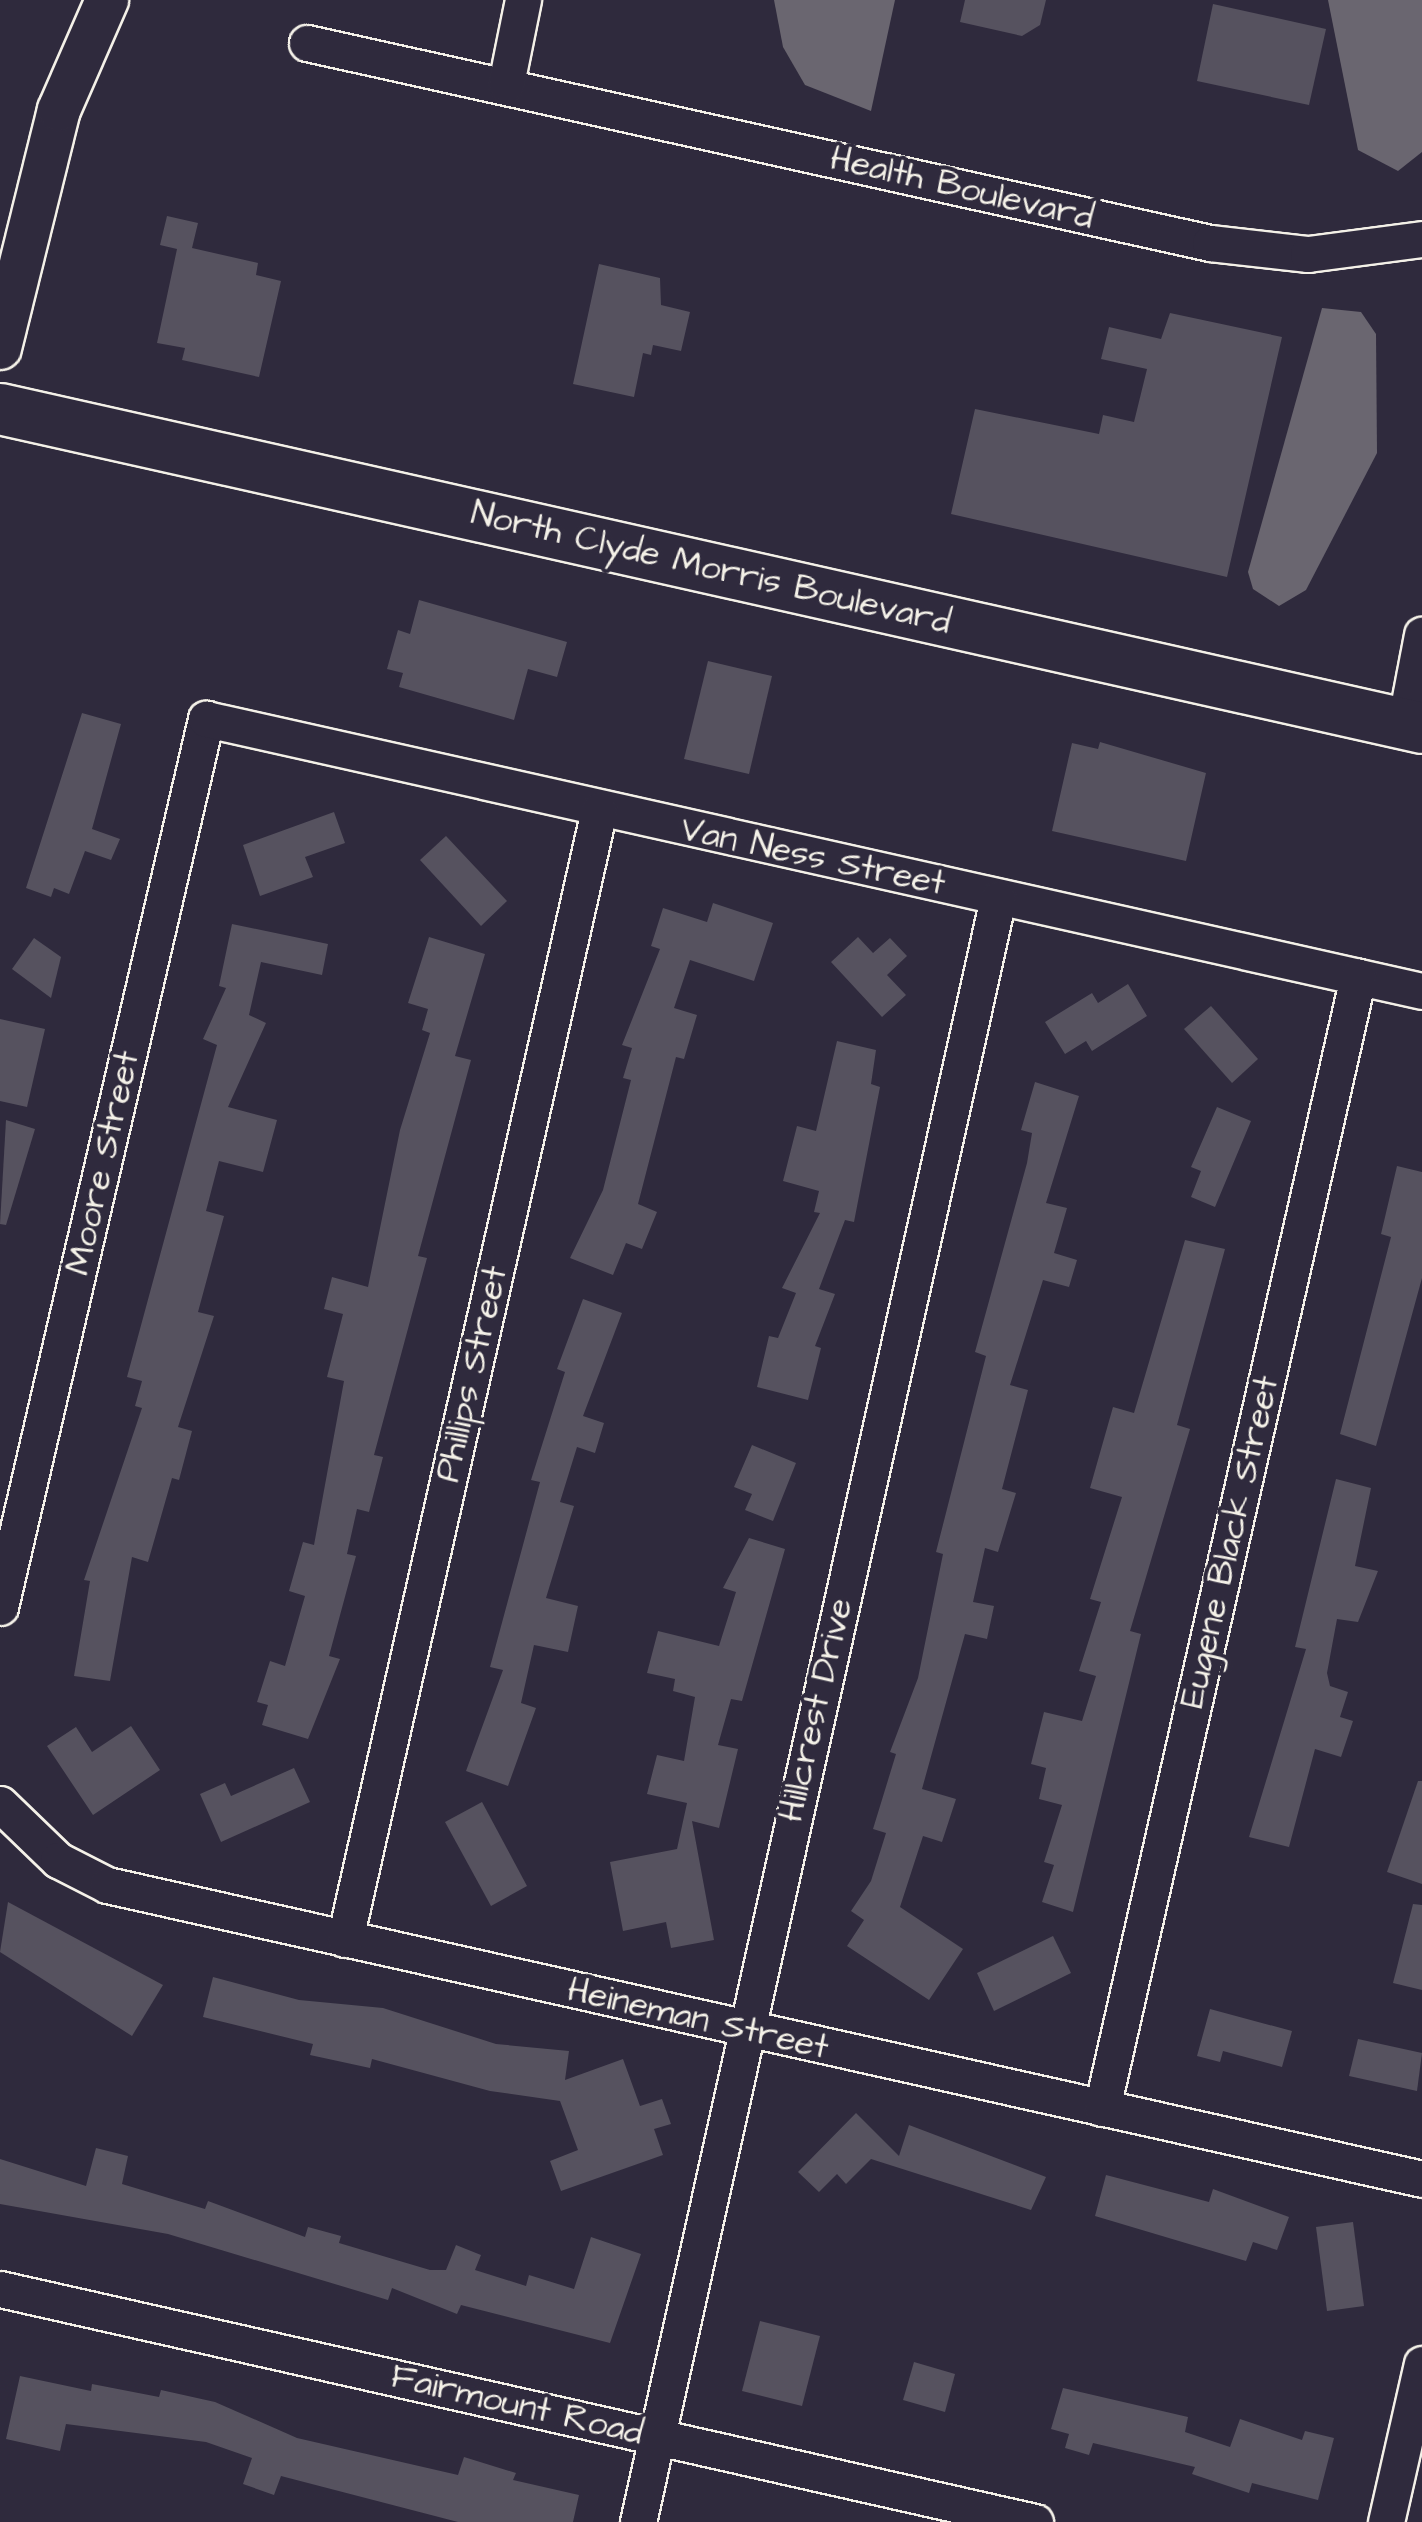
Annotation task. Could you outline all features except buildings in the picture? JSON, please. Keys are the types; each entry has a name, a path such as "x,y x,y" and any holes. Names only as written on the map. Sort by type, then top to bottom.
{"main road":[{"name":"North Clyde Morris Boulevard","path":"0,409 1414,726"}],"street":[{"path":"0,348 59,110 106,0"},
{"path":"506,84 523,0"},
{"name":"Health Boulevard","path":"307,43 506,84 1210,243 1308,254 1422,238"},
{"path":"1414,726 1422,635"},
{"name":"Van Ness Street","path":"206,718 599,810 1422,991"},
{"name":"Moore Street","path":"0,1607 206,718"},
{"name":"Phillips Street","path":"345,1938 599,810"},
{"name":"Hillcrest Drive","path":"638,2522 998,898"},
{"name":"Eugene Black Street","path":"1102,2108 1358,976"},
{"name":"Heineman Street","path":"0,1804 58,1860 107,1884 744,2031 1422,2178"},
{"name":"Fairmount Road","path":"0,2289 1034,2522"},
{"path":"1386,2522 1422,2364"}],"shaded area":[{"path":"774,0 895,0 871,111 805,85 783,47"},
{"path":"1328,0 1422,0 1422,152 1398,171 1358,150"},
{"path":"1322,308 1361,312 1376,334 1377,453 1306,590 1279,606 1253,589 1248,572"}]}
